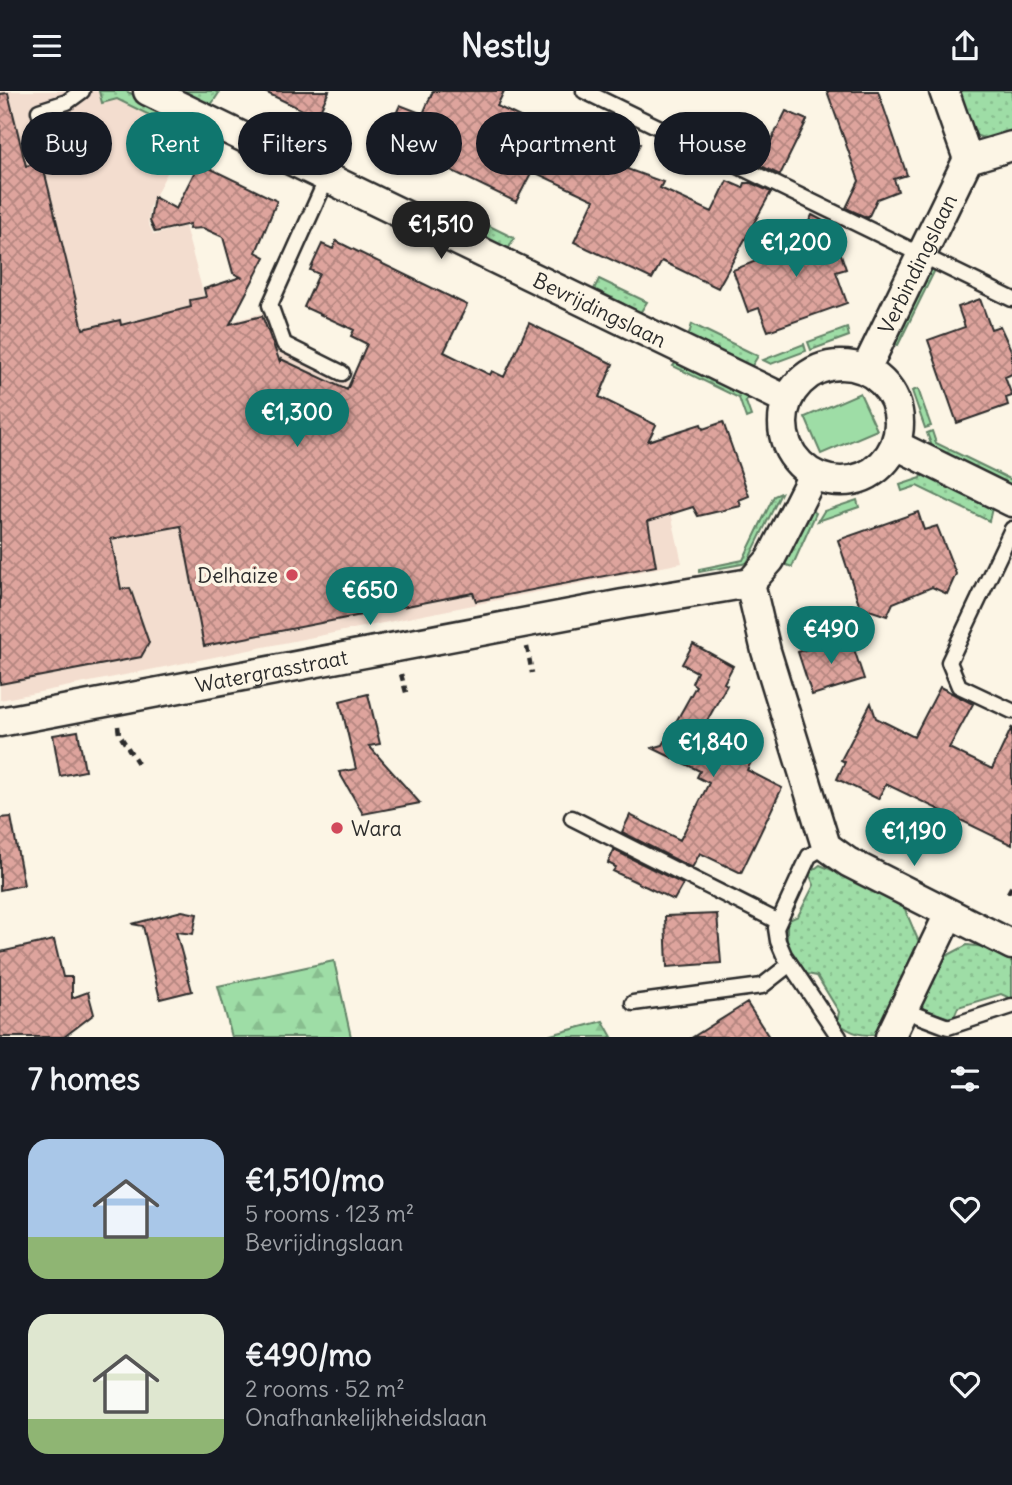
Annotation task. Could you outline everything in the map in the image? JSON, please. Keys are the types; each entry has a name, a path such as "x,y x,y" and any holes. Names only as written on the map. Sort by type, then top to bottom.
{"street":[{"name":"Bevrijdingslaan","path":"148,91 787,400"},
{"path":"944,91 968,159 1012,146"},
{"name":"Verbindingslaan","path":"866,369 968,159"},
{"path":"843,364 866,369 884,382 896,401 900,423 896,445 882,465 861,478 837,481 813,475 799,464 783,434 787,400 800,380 820,368 843,364"},
{"path":"896,445 1012,502"},
{"path":"813,475 770,560 750,583 766,652 826,846 848,862 1012,944"},
{"name":"Watergrasstraat","path":"0,722 750,583"},
{"path":"890,1037 949,914"}],"lane":[{"path":"39,112 67,102 82,91"},
{"path":"584,91 1012,299"},
{"path":"327,178 270,305 284,344 342,373"},
{"path":"1012,529 949,662 959,686 1012,711"},
{"path":"572,818 777,921"},
{"path":"826,846 809,856 777,921 778,941 790,964 839,1037"},
{"path":"633,1003 762,986 790,964"},
{"path":"903,1010 948,1027 1012,1006"}],"path":[{"path":"526,640 532,673"},
{"path":"399,662 407,697"},
{"path":"117,718 119,734 139,765"},
{"path":"1008,893 1012,886"}],"shaded area":[{"path":"0,91 99,91 142,112 126,112 126,175 166,175 150,206 148,223 154,235 185,226 204,296 225,290 233,321 263,313 277,349 445,427 667,495 682,563 0,700"}],"green space":[{"path":"99,91 126,91 170,112 143,112 117,99 102,103"},
{"path":"167,91 215,91 219,93 209,108"},
{"path":"949,91 1012,91 1012,138 998,143 972,134"},
{"path":"463,213 514,238 508,250 481,244 477,232 457,223"},
{"path":"930,267 935,270 898,345 887,342"},
{"path":"599,279 647,302 640,313 628,315 624,304 594,289"},
{"path":"692,324 758,356 750,369 687,341"},
{"path":"847,328 849,336 811,350 808,342"},
{"path":"804,344 806,351 771,364 763,360"},
{"path":"677,361 750,393 746,402 751,416 746,418 739,398 673,366"},
{"path":"918,389 931,426 925,428 912,391"},
{"path":"860,393 877,430 821,454 805,417"},
{"path":"932,431 936,443 1012,480 1012,484 1008,487 933,449 927,433"},
{"path":"924,470 993,504 989,521 917,486 902,491 900,485 921,478"},
{"path":"781,493 747,563 699,572 699,569 743,560 774,496"},
{"path":"857,500 859,507 818,521 824,511"},
{"path":"807,507 816,513 792,567 784,564 782,554"},
{"path":"820,865 887,893 905,909 921,947 882,1034 858,1034 837,1022 839,1012 817,976 807,974 787,945 787,921 798,916 814,885 809,873"},
{"path":"967,945 986,947 1012,957 1012,999 1001,994 958,1007 953,1019 925,1010 918,1002 937,961"},
{"path":"334,961 351,1037 232,1037 218,986"},
{"path":"603,1021 612,1037 543,1037"}],"building":[{"path":"263,91 329,91 319,112 307,112"},
{"path":"433,91 504,91 497,106 509,112 476,112 476,175 530,175 516,202 461,175 462,112 424,112"},
{"path":"827,91 878,91 907,175 894,179 898,191 877,199 868,218 846,208 859,181"},
{"path":"8,93 21,146 21,175 45,175 83,329 120,320 121,325 191,307 190,300 206,297 204,289 241,277 233,273 223,237 203,228 189,229 190,224 155,232 150,221 154,197 176,209 193,175 224,175 277,201 256,252 265,257 230,324 262,316 280,362 281,359 347,390 367,344 351,336 354,330 304,307 319,274 310,270 322,244 333,249 336,241 467,305 444,352 490,375 492,371 504,377 529,323 613,364 599,397 656,425 648,441 701,424 703,429 723,422 749,496 739,500 741,506 698,516 693,507 648,521 656,566 476,601 473,593 204,646 181,526 111,539 121,589 130,588 149,643 141,657 0,684 0,94"},
{"path":"400,105 418,112 397,112"},
{"path":"786,111 807,120 780,175 771,171 771,141"},
{"path":"640,174 663,182 660,188 712,212 727,181 743,188 745,183 751,183 771,192 718,288 662,261 652,279 574,242 594,200 541,175"},
{"path":"812,215 831,225 846,269 836,272 847,303 768,331 759,308 748,312 733,270 797,245"},
{"path":"980,299 991,329 1000,326 1012,352 1012,374 1005,377 1012,396 1006,398 1008,405 957,423 928,340 965,327 958,307"},
{"path":"918,512 924,530 937,526 956,574 947,594 932,587 893,603 887,616 860,607 838,540"},
{"path":"850,637 864,679 812,695 798,652"},
{"path":"693,644 733,666 724,683 727,685 699,735 735,725 743,745 756,752 747,770 782,788 741,873 700,853 692,868 622,832 630,815 680,840 709,783 697,777 700,771 652,748 663,745 696,686 692,683 697,672 682,664"},
{"path":"940,687 973,704 949,748 992,769 1012,727 1012,845 886,784 878,799 837,779 845,762 841,760 871,703 876,718 914,737"},
{"path":"368,694 380,744 369,746 420,803 363,814 339,772 356,769 340,701"},
{"path":"78,731 85,771 60,776 53,735"},
{"path":"11,817 24,885 0,890 0,818"},
{"path":"614,850 683,884 674,900 613,871 616,867 608,863"},
{"path":"182,911 197,914 193,934 176,932 192,991 160,999 143,926 132,924"},
{"path":"717,914 721,963 667,967 665,916"},
{"path":"54,940 63,977 72,977 72,998 88,992 94,1014 64,1037 0,1037 0,952"},
{"path":"747,1003 769,1037 693,1037"}],"place":[{"name":"Delhaize","path":"292,575"},
{"name":"Wara","path":"337,828"}]}
